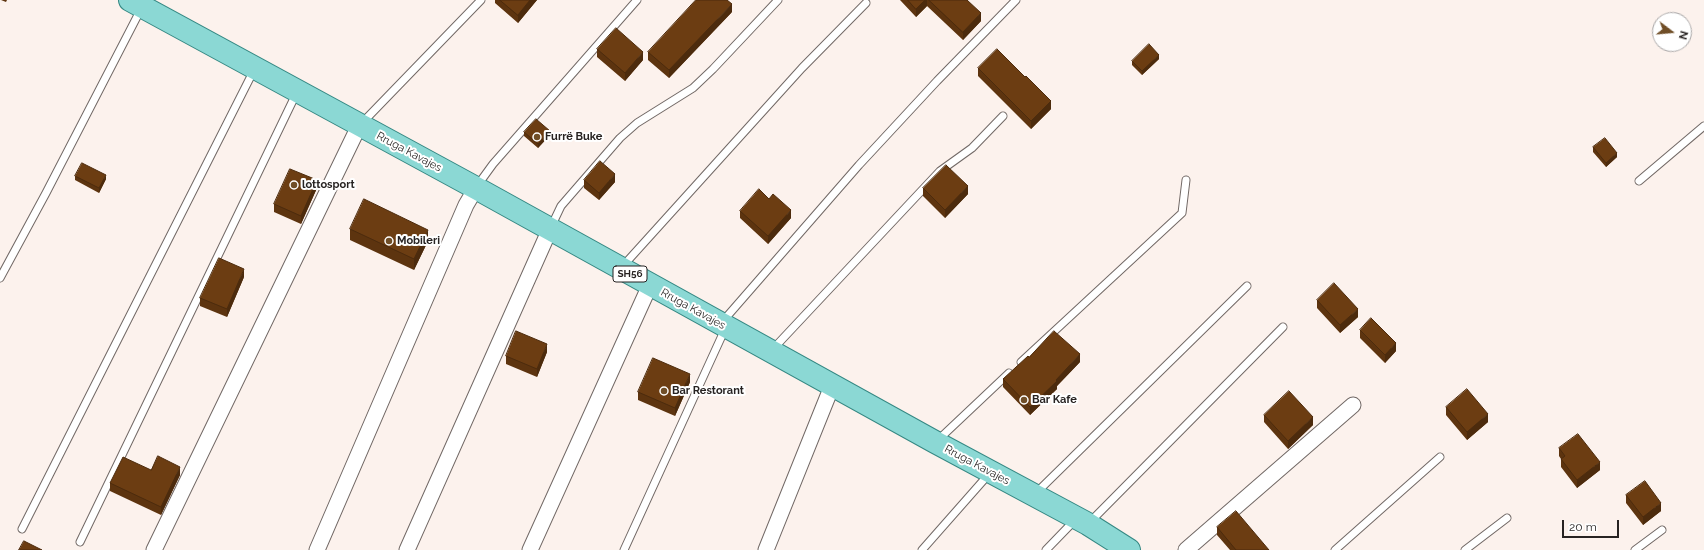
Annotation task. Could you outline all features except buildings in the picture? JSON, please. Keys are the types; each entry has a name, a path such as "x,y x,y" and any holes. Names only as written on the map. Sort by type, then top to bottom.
{"main road":[{"name":"Rruga Kavajes","path":"136,3 359,126 476,188 934,442 1082,521 1129,550"}],"street":[{"path":"154,550 359,126"},
{"path":"317,550 466,205 476,188"},
{"path":"407,550 550,229"},
{"path":"530,550 650,285"},
{"path":"766,550 832,386"},
{"path":"1186,550 1353,405"}],"lane":[{"path":"359,126 481,0"},
{"path":"476,188 493,164 637,0"},
{"path":"550,229 561,206 620,138 637,123 693,88 778,0"},
{"path":"624,550 723,326 859,165 937,80 1016,0"},
{"path":"0,278 46,193 136,3"},
{"path":"621,268 802,68 866,3"},
{"path":"22,529 255,68"},
{"path":"80,542 297,92"},
{"path":"770,352 940,171 972,148 1003,116"},
{"path":"1639,181 1704,126"},
{"path":"934,442 1182,213 1186,180"},
{"path":"1034,495 1247,286"},
{"path":"1046,550 1082,521 1283,327"},
{"path":"1335,550 1440,457"},
{"path":"922,550 990,472"},
{"path":"1465,550 1507,518"},
{"path":"1635,550 1662,530"}],"place":[{"name":"Furrë Buke","path":"537,137"},
{"name":"lottosport","path":"294,185"},
{"name":"Mobileri","path":"389,241"},
{"name":"Bar Restorant","path":"664,391"},
{"name":"Bar Kafe","path":"1024,400"}]}
